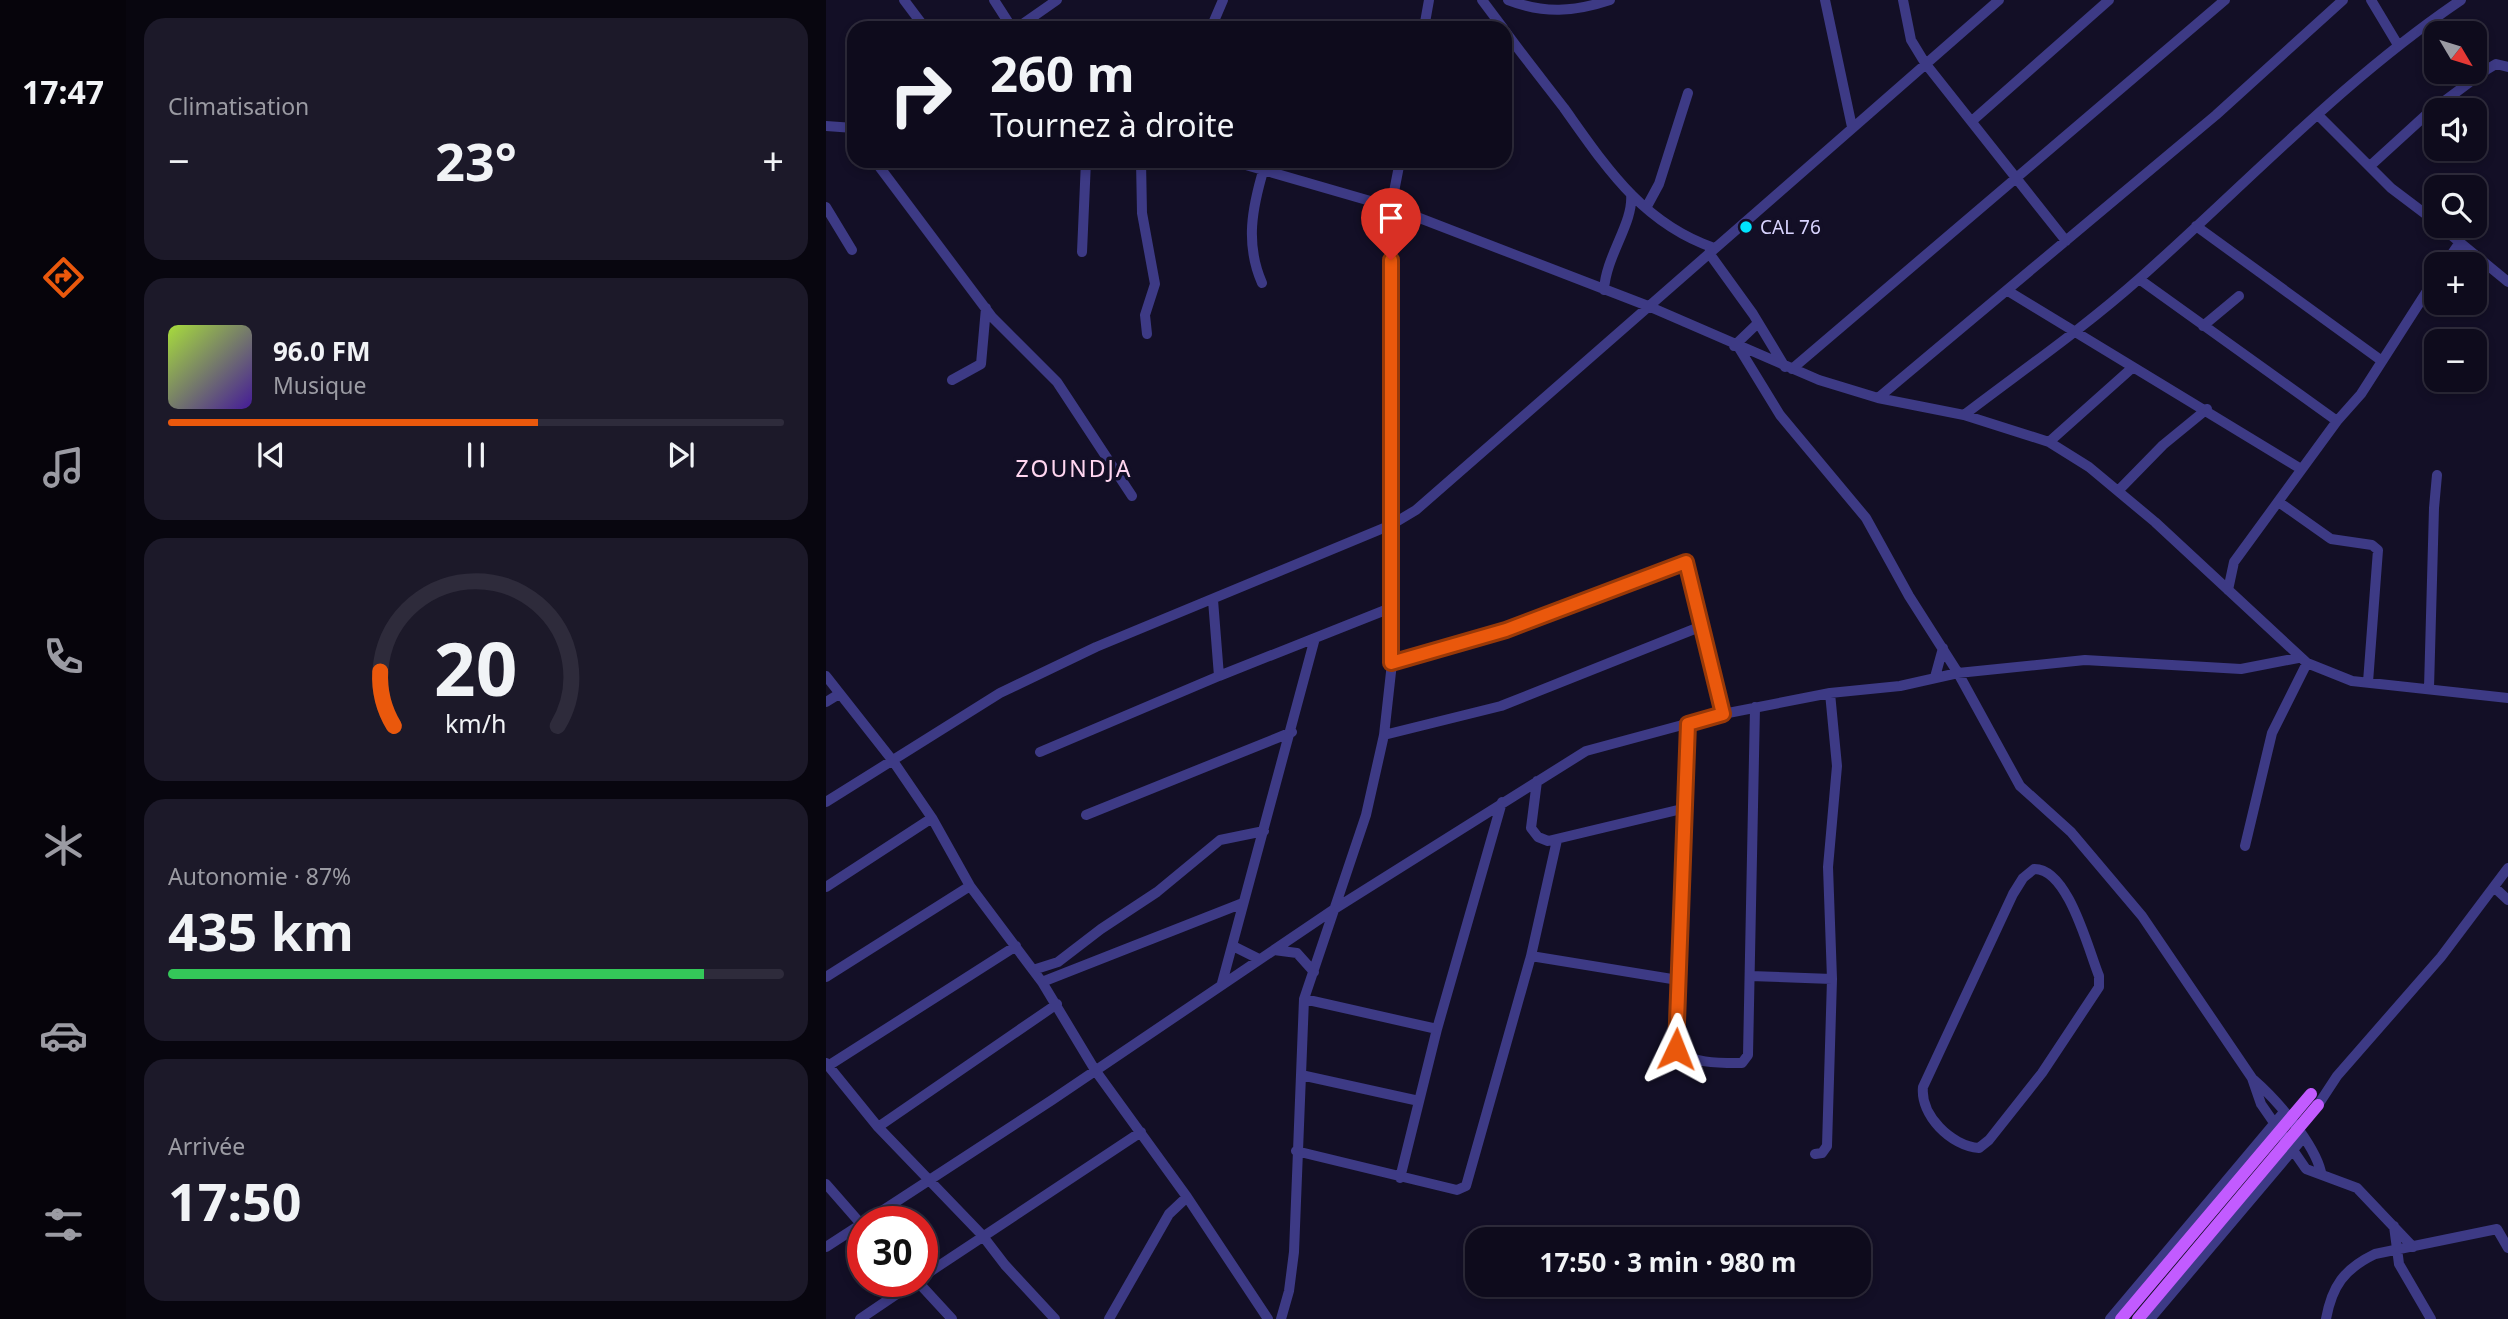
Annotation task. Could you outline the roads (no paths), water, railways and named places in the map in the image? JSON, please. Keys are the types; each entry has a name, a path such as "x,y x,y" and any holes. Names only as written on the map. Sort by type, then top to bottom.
{"main road":[{"path":"2121,1319 2286,1116 2315,1100"},
{"path":"2138,1319 2300,1134 2315,1100"}],"street":[{"path":"904,0 920,21"},
{"path":"994,0 1009,21"},
{"path":"1025,21 1057,0"},
{"path":"1214,21 1223,0"},
{"path":"1425,21 1429,0"},
{"path":"1482,0 1498,21"},
{"path":"1508,0 1533,10 1552,11 1610,0"},
{"path":"1825,0 1852,127"},
{"path":"1903,0 1911,40 1925,63 2018,177 2066,241"},
{"path":"826,802 1000,693 1097,647 1391,525 1439,492 1999,0"},
{"path":"1972,121 2109,0"},
{"path":"1878,398 2216,115 2343,0"},
{"path":"2371,0 2398,45"},
{"path":"1964,415 2139,279 2398,45 2460,0"},
{"path":"1789,368 2018,177 2217,2"},
{"path":"1512,40 1599,160 1631,194 1687,237 1712,250 1789,368"},
{"path":"2370,166 2427,114 2486,70 2503,63 2508,67"},
{"path":"1646,208 1659,184 1688,93"},
{"path":"2318,115 2391,188 2424,213"},
{"path":"826,126 847,129"},
{"path":"880,168 986,308 1057,382 1132,496"},
{"path":"1082,252 1086,168"},
{"path":"1141,168 1142,213 1155,284 1145,315 1147,334"},
{"path":"1262,283 1252,260 1251,237 1254,200 1264,168 1391,207 1648,306 1736,347 1789,368 1878,398 1964,415 2049,442 2089,467 2118,491 2212,574 2303,661 2340,679 2508,698"},
{"path":"1281,1319 1289,1291 1294,1252 1304,999 1366,815 1384,735 1393,607 1391,207 1399,168"},
{"path":"1604,290 1611,256 1632,212 1631,194"},
{"path":"826,207 852,250"},
{"path":"2196,226 2382,361"},
{"path":"2455,238 2508,282"},
{"path":"2453,252 2460,242"},
{"path":"2139,279 2337,421"},
{"path":"2008,291 2301,469"},
{"path":"2203,326 2239,296"},
{"path":"2212,574 2234,562 2280,503 2301,469 2361,394 2424,296"},
{"path":"952,380 981,364 986,308"},
{"path":"1736,347 1758,323"},
{"path":"1736,347 1780,415 1867,518 1958,673 2020,786 2071,832 2142,916 2252,1078 2270,1094 2317,1158 2321,1172"},
{"path":"2049,442 2132,368"},
{"path":"2118,491 2163,446 2207,410"},
{"path":"2429,688 2437,475"},
{"path":"2280,503 2331,539 2372,545 2378,550 2368,682"},
{"path":"1391,663 1506,630 1686,562 1723,714"},
{"path":"2228,590 2234,562"},
{"path":"1213,600 1219,676"},
{"path":"1040,752 1219,676 1393,607"},
{"path":"1384,735 1501,706 1702,626"},
{"path":"1222,984 1292,732 1315,638"},
{"path":"1935,677 1943,648"},
{"path":"889,1206 1336,908 1586,751 1755,707 1830,693 1900,686 1958,673 2085,660 2241,668 2303,661"},
{"path":"2245,846 2272,733 2303,661"},
{"path":"826,676 932,818 970,886 1042,982 1095,1070 1187,1197 1268,1319"},
{"path":"1815,1154 1822,1153 1826,1146 1832,979 1828,867 1837,766 1830,693"},
{"path":"826,702 839,694"},
{"path":"1688,724 1678,980 1678,1052 1705,1061 1742,1063 1748,1055 1755,707"},
{"path":"1086,815 1292,732"},
{"path":"1537,781 1531,828 1538,837 1557,840 1686,808"},
{"path":"1401,1178 1437,1029 1502,802"},
{"path":"826,887 932,818"},
{"path":"1033,970 1058,962 1101,929 1157,892 1220,840 1264,831"},
{"path":"1296,1151 1457,1190 1469,1181 1531,957 1557,840"},
{"path":"2315,1100 2441,957 2508,868"},
{"path":"2043,869 2057,879 2066,891 2099,976 2099,987 2042,1073 2003,1122 1984,1144 1967,1146 1929,1115 1923,1106 1923,1087 2013,894 2029,872 2043,869"},
{"path":"826,977 970,886"},
{"path":"2494,887 2508,901"},
{"path":"1042,982 1243,903"},
{"path":"1016,946 827,1064 878,1127 982,1236 1055,1319"},
{"path":"1233,946 1259,959"},
{"path":"1272,950 1297,953 1314,972"},
{"path":"1531,957 1678,980"},
{"path":"1750,976 1832,979"},
{"path":"1304,999 1437,1029"},
{"path":"878,1127 1057,1004"},
{"path":"1301,1075 1419,1101"},
{"path":"2252,1078 2261,1104 2306,1169 2321,1172 2357,1188 2413,1247"},
{"path":"2110,1319 2277,1127"},
{"path":"938,1266 1141,1132"},
{"path":"2150,1319 2290,1146"},
{"path":"826,1184 847,1206"},
{"path":"1109,1319 1169,1214 1187,1197"},
{"path":"2394,1226 2399,1264 2431,1319"},
{"path":"2326,1319 2328,1300 2348,1271 2375,1254 2497,1229 2508,1248"},
{"path":"826,1247 847,1233"},
{"path":"860,1319 893,1297"},
{"path":"932,1297 952,1319"}],"place":[{"name":"CAL 76","path":"1746,227"}],"district":[{"name":"ZOUNDJA","path":"1074,469"}]}
